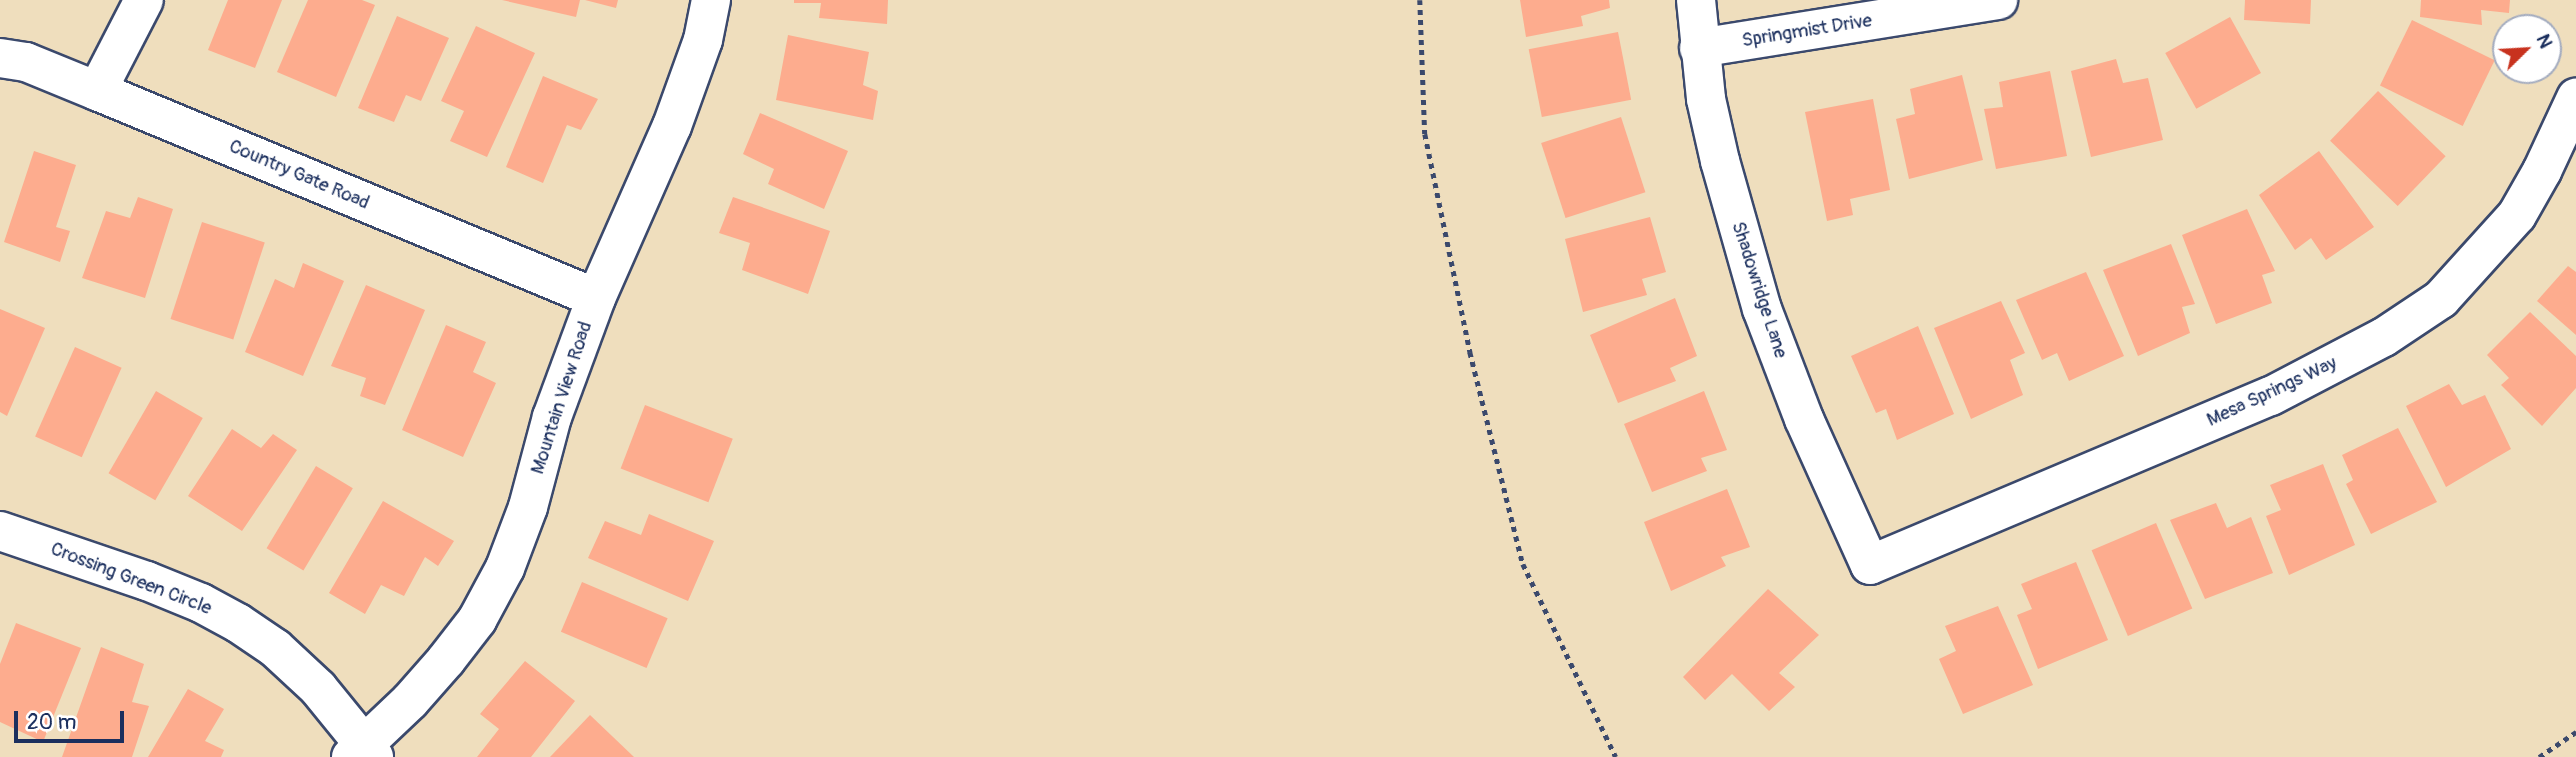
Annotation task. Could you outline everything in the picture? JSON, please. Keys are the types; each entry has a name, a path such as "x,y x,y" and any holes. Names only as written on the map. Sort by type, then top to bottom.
{"street":[{"path":"97,91 144,0"},
{"name":"Mountain View Road","path":"363,753 446,660 477,620 505,568 528,507 552,417 596,298 672,126 703,40 711,0"},
{"name":"Shadowridge Lane","path":"1696,0 1706,99 1720,161 1762,309 1804,419 1870,565"},
{"name":"Springmist Drive","path":"1699,48 1998,0"},
{"name":"Country Gate Road","path":"0,58 26,62 596,298"},
{"name":"Mesa Springs Way","path":"1870,565 2271,396 2384,337 2441,299 2517,215 2560,135 2576,98"},
{"name":"Crossing Green Circle","path":"0,531 147,581 201,603 238,623 275,649 318,688 363,753"}],"path":[{"path":"1420,0 1425,134 1470,352 1522,564 1616,757"},
{"path":"2539,757 2576,732"}],"building":[{"path":"228,0 282,0 255,68 208,50"},
{"path":"308,0 362,0 375,5 336,97 277,72"},
{"path":"502,0 580,0 576,17"},
{"path":"585,0 618,0 616,8"},
{"path":"794,0 888,0 887,24 819,18 821,3 794,3"},
{"path":"1520,0 1609,0 1610,8 1581,16 1583,26 1526,37"},
{"path":"2245,0 2311,0 2310,24 2244,20"},
{"path":"2421,0 2510,0 2509,13 2481,10 2482,25 2420,17"},
{"path":"397,16 449,38 421,101 406,95 394,122 358,108"},
{"path":"2230,17 2261,73 2196,109 2165,53"},
{"path":"2412,20 2492,59 2492,66 2463,126 2380,86"},
{"path":"476,26 535,53 487,157 450,141 464,111 441,101"},
{"path":"1618,32 1631,100 1542,117 1529,49"},
{"path":"788,35 869,52 863,85 878,91 873,120 776,100"},
{"path":"2116,59 2123,83 2148,78 2163,140 2091,157 2071,71"},
{"path":"2050,71 2067,156 1996,169 1984,109 2003,107 1999,82"},
{"path":"1962,75 1983,160 1909,179 1896,119 1915,114 1910,89"},
{"path":"543,76 598,99 581,130 567,125 543,183 506,167"},
{"path":"2378,91 2446,156 2398,206 2330,141"},
{"path":"1873,99 1890,190 1850,199 1853,215 1827,221 1805,112"},
{"path":"760,113 848,151 824,209 768,184 774,169 743,154"},
{"path":"1621,117 1645,192 1566,218 1541,143"},
{"path":"34,151 76,165 56,227 70,231 60,262 4,242"},
{"path":"2319,151 2374,227 2326,260 2311,238 2295,250 2259,195"},
{"path":"138,197 173,209 145,298 82,278 106,211 130,218"},
{"path":"733,197 830,231 808,294 742,270 750,243 719,233"},
{"path":"2247,209 2275,271 2262,275 2272,303 2216,324 2182,235"},
{"path":"1650,217 1666,272 1642,279 1647,295 1583,312 1565,239"},
{"path":"202,222 265,242 233,339 170,319"},
{"path":"2171,244 2195,304 2182,307 2190,333 2138,356 2103,270"},
{"path":"303,263 344,281 303,376 245,352 275,279 294,288"},
{"path":"2568,266 2576,272 2576,335 2537,301"},
{"path":"2086,272 2124,356 2069,381 2057,353 2042,360 2016,300"},
{"path":"366,285 425,310 385,405 360,396 366,378 331,366"},
{"path":"1675,298 1697,356 1670,368 1676,381 1618,403 1590,335"},
{"path":"2001,301 2025,353 2010,360 2023,395 1971,419 1934,328"},
{"path":"0,309 45,328 7,416 0,412"},
{"path":"2530,312 2576,356 2576,388 2542,426 2501,385 2509,378 2487,355"},
{"path":"446,325 486,342 473,372 496,383 463,457 402,430"},
{"path":"1918,326 1954,414 1897,440 1886,409 1876,413 1851,356"},
{"path":"75,347 122,368 82,457 35,437"},
{"path":"2449,384 2462,405 2485,395 2511,449 2446,487 2406,406"},
{"path":"156,391 203,418 155,500 108,473"},
{"path":"1704,391 1727,450 1701,458 1707,471 1652,492 1624,424"},
{"path":"645,405 733,439 708,502 621,468"},
{"path":"2398,428 2437,502 2371,534 2346,484 2353,480 2342,455"},
{"path":"232,429 261,448 273,434 297,450 242,531 188,496"},
{"path":"2323,464 2355,545 2289,575 2266,516 2281,510 2270,485"},
{"path":"316,466 353,488 303,570 267,548"},
{"path":"1727,489 1750,547 1721,557 1726,566 1671,591 1644,522"},
{"path":"383,501 454,541 438,566 425,557 404,596 381,585 365,614 329,593"},
{"path":"2216,503 2227,528 2251,517 2273,573 2205,599 2170,520"},
{"path":"649,514 714,541 688,601 588,558 605,521 641,535"},
{"path":"2156,523 2192,609 2128,636 2092,550"},
{"path":"2076,562 2108,640 2038,669 2017,615 2032,609 2021,584"},
{"path":"582,582 668,618 647,668 561,632"},
{"path":"1768,589 1819,635 1779,673 1795,687 1769,711 1732,674 1705,700 1683,677"},
{"path":"1998,606 2033,685 1963,714 1939,659 1956,651 1945,626"},
{"path":"16,623 81,648 43,742 0,722 0,664"},
{"path":"101,647 144,664 132,702 149,706 132,757 62,757"},
{"path":"525,661 575,701 531,757 477,757 499,729 480,714"},
{"path":"188,689 224,709 205,741 224,750 221,757 148,757"},
{"path":"590,715 634,757 550,757"}]}
